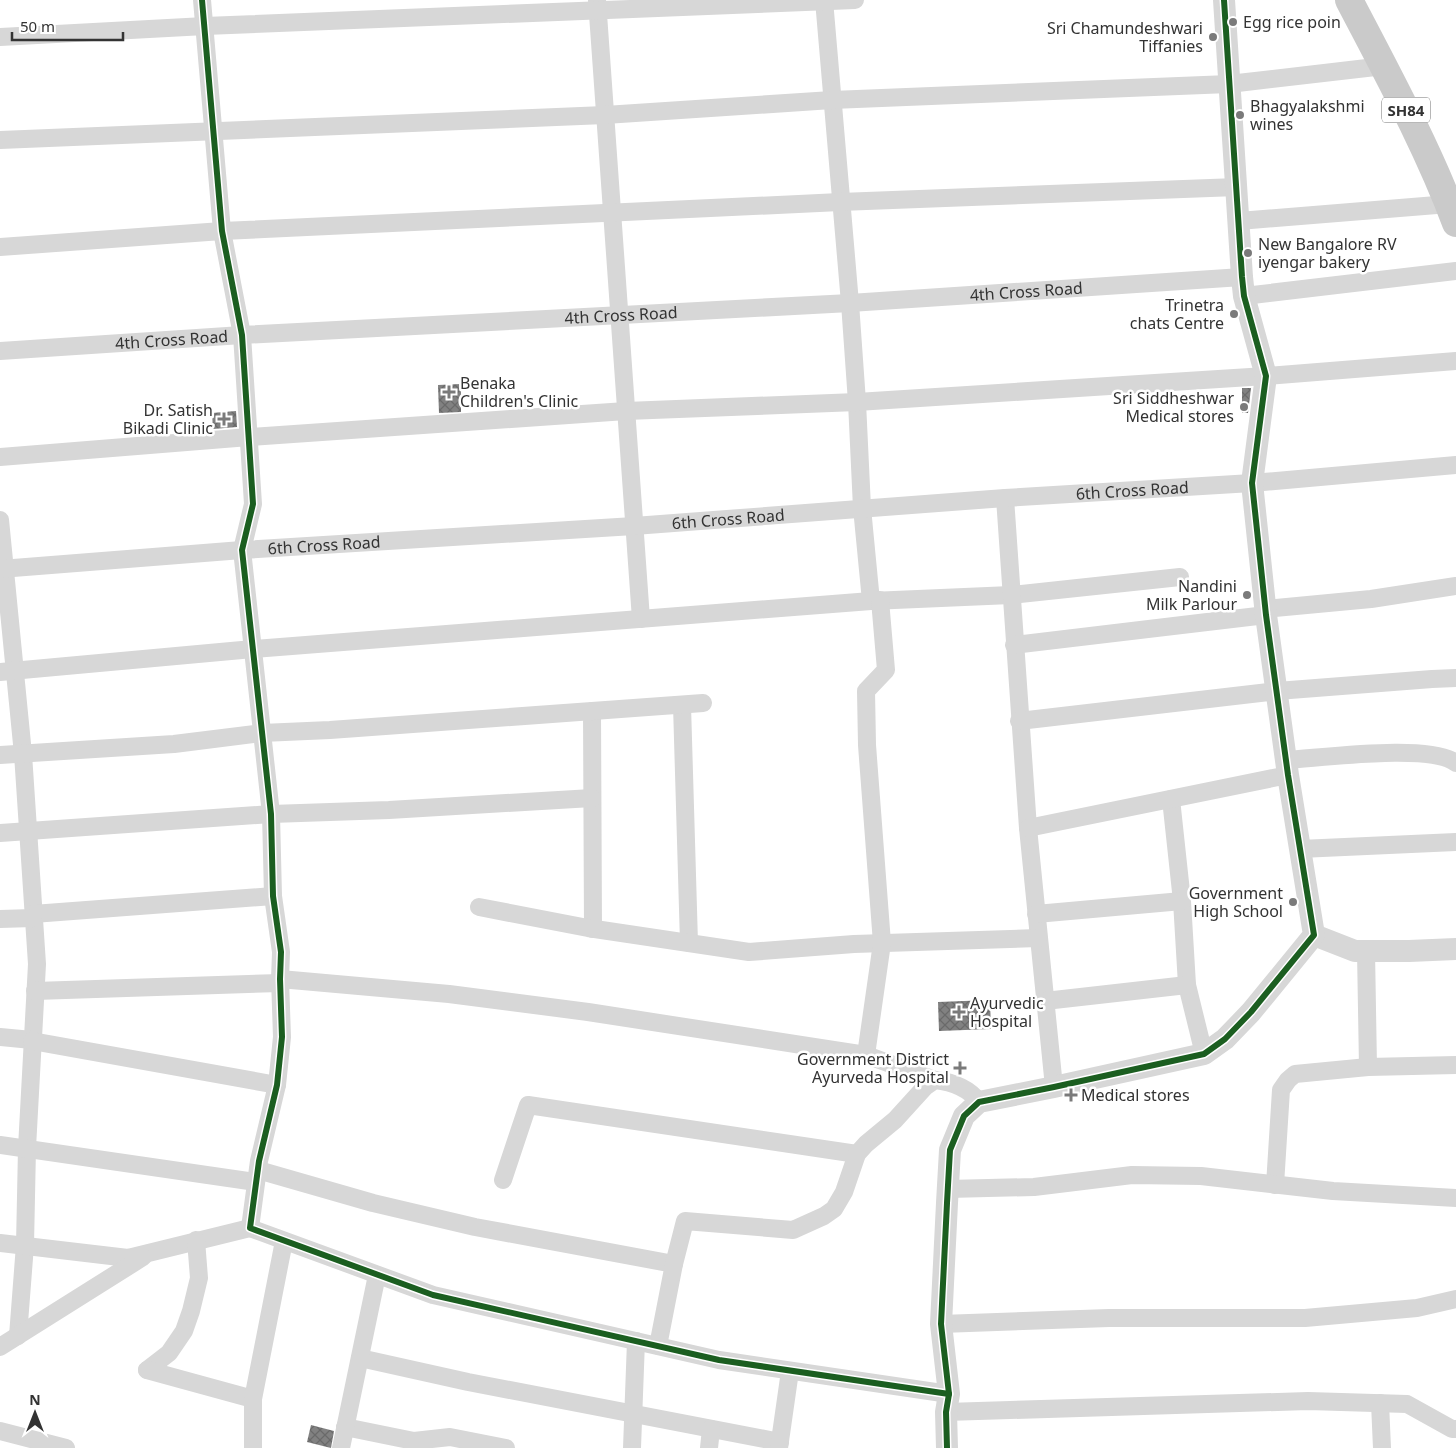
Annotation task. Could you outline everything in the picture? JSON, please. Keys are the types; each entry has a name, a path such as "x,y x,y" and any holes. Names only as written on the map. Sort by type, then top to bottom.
{"main road":[{"name":"SH84","path":"1349,0 1442,184 1452,214"}],"street":[{"path":"202,0 222,231 242,335 252,504 242,550 271,814 273,896 281,952 282,1037 277,1085 257,1176 250,1228"},
{"path":"0,38 598,5 855,0"},
{"path":"947,1448 947,1403 941,1324 950,1150 964,1116 979,1102 1204,1054 1225,1039 1251,1012 1314,935 1287,768 1266,612 1252,483 1266,376 1243,287 1224,0"},
{"path":"824,1 850,303 862,508 886,670 866,691 867,746 882,943 866,1055"},
{"path":"598,5 604,115 641,619"},
{"path":"0,140 604,115 832,100 1229,84 1384,66"},
{"path":"0,247 222,231 840,202 1237,186"},
{"path":"1239,221 1452,214"},
{"name":"4th Cross Road","path":"0,351 242,335 850,303 1243,287 1456,271"},
{"path":"0,457 249,437 626,411 857,402 1266,376 1456,361"},
{"name":"6th Cross Road","path":"2,569 242,550 634,526 1005,498 1252,483 1456,464"},
{"path":"1005,498 1028,828 1054,1087"},
{"path":"0,520 8,671 23,754 37,964 27,1148 25,1245 18,1336"},
{"path":"8,671 252,649 876,600 1011,595 1180,577"},
{"path":"1014,645 1370,599 1456,586"},
{"path":"1020,721 1277,692 1456,678"},
{"path":"0,755 174,744 262,733 703,703"},
{"path":"682,705 689,943"},
{"path":"592,711 593,929"},
{"path":"1028,828 1171,799 1287,768 1406,752 1449,757 1456,763"},
{"path":"0,833 271,814 389,810 592,798"},
{"path":"1171,799 1182,900 1187,985 1204,1054"},
{"path":"1300,849 1456,842"},
{"path":"0,919 273,896"},
{"path":"1036,914 1182,900"},
{"path":"479,907 593,929 749,952 882,943 1038,938"},
{"path":"1314,935 1355,951 1456,949"},
{"path":"1366,951 1368,1067"},
{"path":"35,991 280,981 449,994 588,1012 866,1055 935,1080 953,1082 974,1095 979,1102"},
{"path":"1045,1000 1187,985"},
{"path":"0,1037 32,1040 277,1085"},
{"path":"1275,1185 1281,1090 1295,1074 1368,1067 1456,1065"},
{"path":"658,1346 674,1264 685,1221 793,1230 807,1222 824,1216 834,1209 844,1192 857,1154 895,1120 925,1087 935,1080"},
{"path":"503,1180 528,1106 857,1154"},
{"path":"0,1144 257,1176 475,1227 674,1264"},
{"path":"948,1190 1034,1186 1132,1175 1200,1176 1333,1191 1456,1198"},
{"path":"0,1243 128,1258 250,1228 433,1295 719,1360 790,1371 947,1403 1308,1401 1407,1404 1452,1429 1456,1429"},
{"path":"196,1240 200,1278 184,1331 168,1353 147,1370 253,1399"},
{"path":"253,1448 253,1399 284,1241"},
{"path":"0,1347 152,1251"},
{"path":"341,1448 377,1275"},
{"path":"941,1324 1109,1318 1305,1318 1417,1308 1456,1299"},
{"path":"632,1448 636,1341"},
{"path":"360,1358 468,1382 711,1428 779,1445 790,1371"},
{"path":"1380,1403 1382,1448"},
{"path":"346,1427 414,1441 450,1437 506,1448"},
{"path":"709,1448 711,1428"},
{"path":"0,1431 66,1448"}],"building":[{"path":"461,384 461,412 439,413 438,385"},
{"path":"1242,388 1251,388 1248,413 1242,413"},
{"path":"236,411 237,427 213,429 212,413"},
{"path":"990,1000 991,1029 939,1031 938,1002"},
{"path":"311,1425 334,1431 331,1448 307,1442"}],"cycle path":[{"path":"202,0 222,231 242,335 253,504 242,550 271,814 273,896 281,952 282,1037 277,1085 259,1161 250,1228 433,1295 719,1360 949,1394"},
{"path":"947,1448 946,1412 949,1394 941,1324 947,1203 950,1150 964,1116 979,1102 1204,1054 1225,1039 1251,1012 1314,935 1288,775 1266,615 1252,483 1266,376 1244,296 1224,0"}],"place":[{"name":"Egg rice poin","path":"1233,22"},
{"name":"Sri Chamundeshwari Tiffanies","path":"1213,37"},
{"name":"Bhagyalakshmi wines","path":"1240,115"},
{"name":"New Bangalore RV iyengar bakery","path":"1248,253"},
{"name":"Trinetra chats Centre","path":"1234,314"},
{"name":"Benaka Children's Clinic","path":"449,392"},
{"name":"Sri Siddheshwar Medical stores","path":"1244,407"},
{"name":"Dr. Satish Bikadi Clinic","path":"224,419"},
{"name":"Nandini Milk Parlour","path":"1247,595"},
{"name":"Government High School","path":"1293,902"},
{"name":"Ayurvedic Hospital","path":"959,1012"},
{"name":"Government District Ayurveda Hospital","path":"960,1068"},
{"name":"Medical stores","path":"1071,1095"}]}
